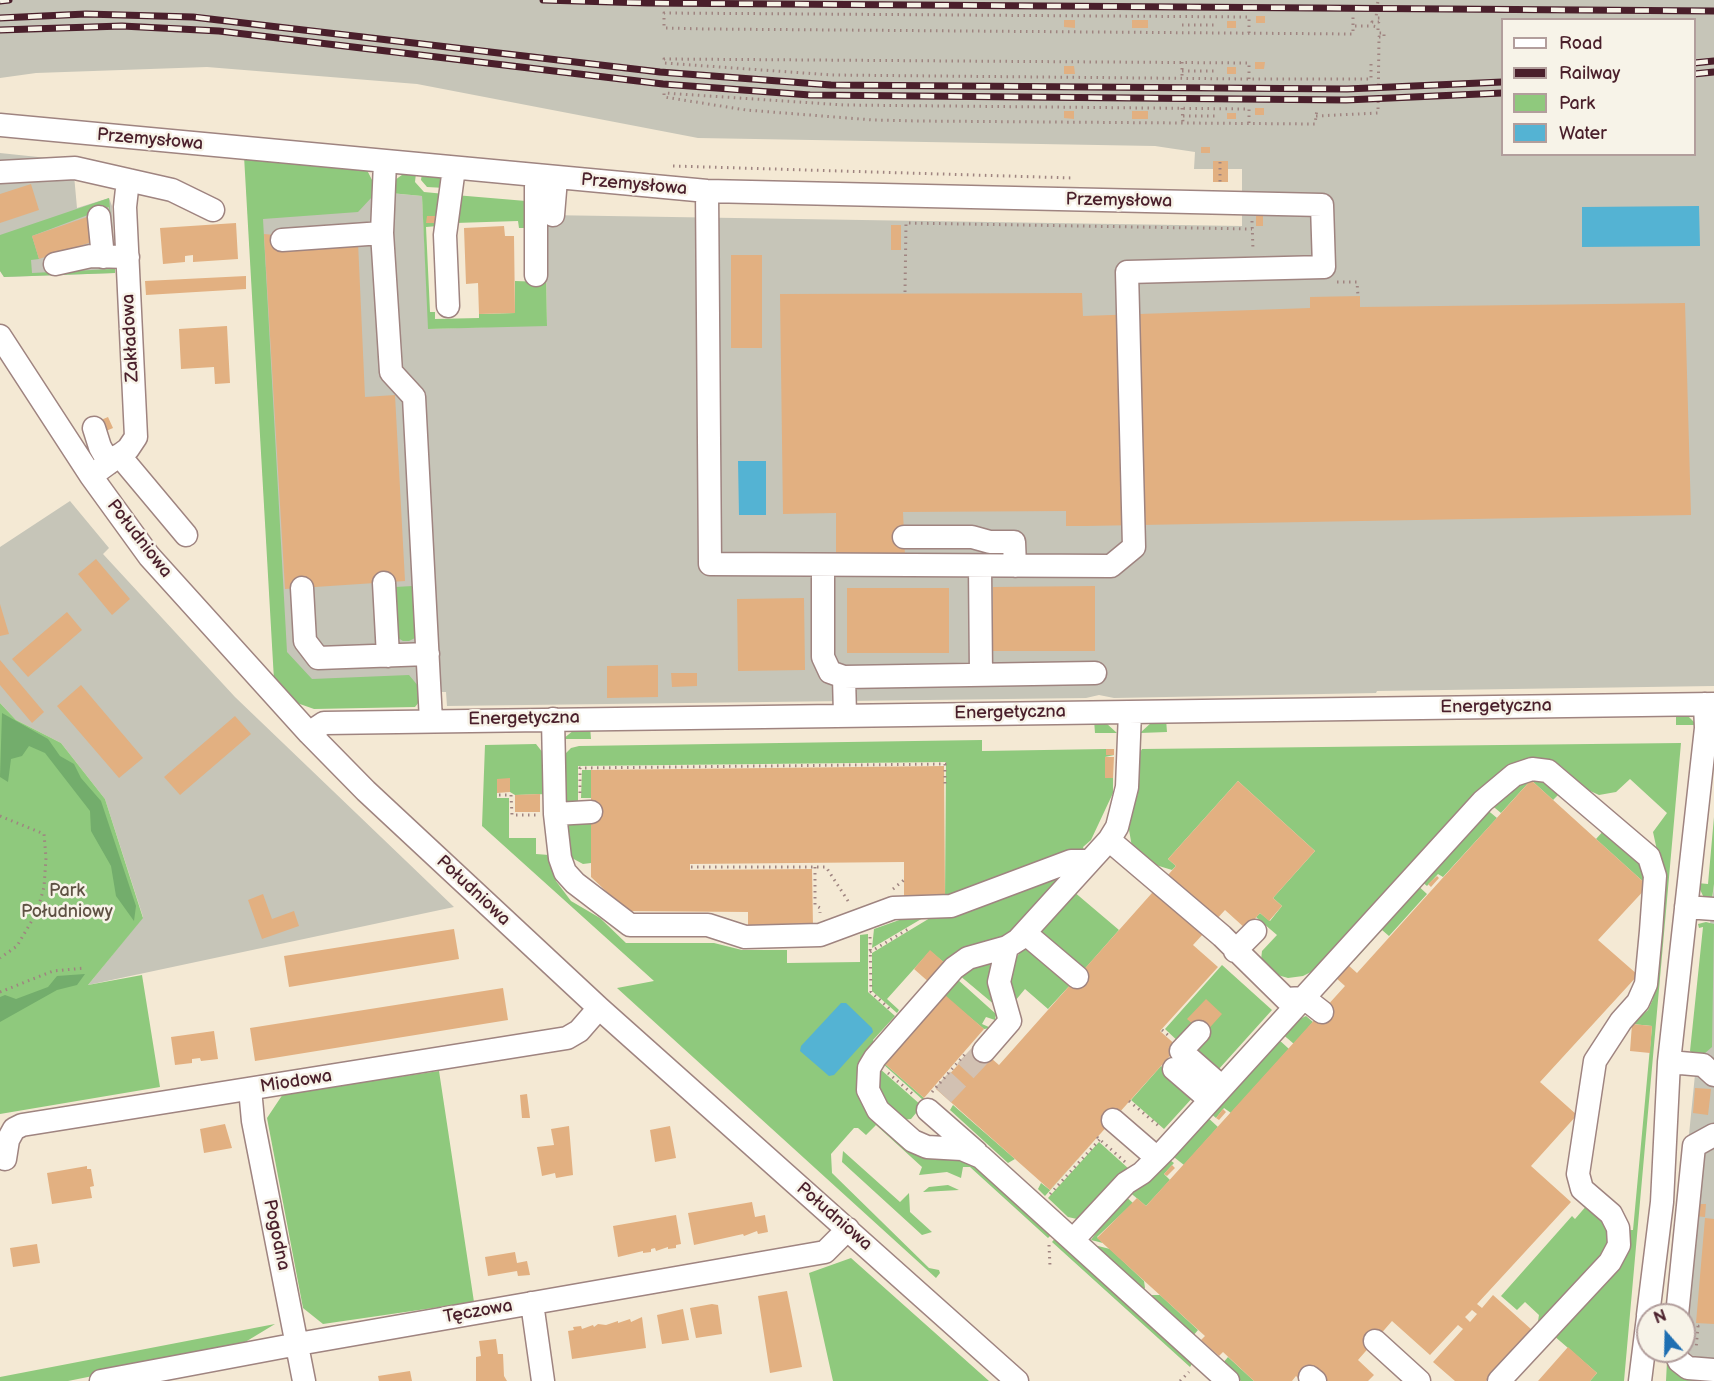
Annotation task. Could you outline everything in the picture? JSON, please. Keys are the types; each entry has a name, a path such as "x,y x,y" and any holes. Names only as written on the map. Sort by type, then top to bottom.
{"street":[{"name":"Przemysłowa","path":"0,125 707,191 1322,205 1323,267 1127,272 1134,547 1112,566 1015,566"},
{"path":"385,162 382,233 391,372 414,398 431,721"},
{"path":"0,172 75,168 172,190 213,210"},
{"path":"448,306 445,235 454,168"},
{"path":"546,177 553,215"},
{"path":"536,275 546,177"},
{"name":"Zakładowa","path":"106,465 133,443 136,437 125,207 128,180"},
{"path":"707,191 710,564 1015,566 1014,542 990,542 972,537 904,542"},
{"path":"99,217 103,256"},
{"path":"282,240 382,233"},
{"path":"55,264 103,256 128,256"},
{"name":"Południowa","path":"0,336 106,465 149,556 309,733 366,791 599,1008 1017,1381"},
{"path":"94,428 106,465 186,535"},
{"path":"823,566 824,657 830,672 844,677 1095,673"},
{"path":"980,567 981,675"},
{"path":"377,583 380,656"},
{"path":"302,588 305,641 318,658 428,654"},
{"path":"844,677 845,715"},
{"path":"1650,1303 1662,1202 1669,1062 1710,704"},
{"name":"Energetyczna","path":"309,733 324,723 553,718 1710,704"},
{"path":"981,1157 962,1149 927,1147 906,1134 872,1101 868,1090 869,1068 875,1058 954,968 968,958 1007,947 1025,933 1109,840 1117,827 1127,787 1130,712"},
{"path":"553,718 555,814 560,858 565,872 575,883 630,925 708,924 745,937 820,935 893,908 951,906 1071,861 1089,861"},
{"path":"1073,1240 1126,1183 1142,1173 1157,1158 1483,801 1507,780 1522,771 1539,769 1557,776 1649,857 1654,866 1655,876 1646,984 1638,1002 1621,1021 1595,1061 1578,1174 1582,1188 1611,1214 1618,1228 1619,1245 1610,1262 1499,1381"},
{"path":"555,814 586,812"},
{"path":"1109,840 1222,936 1286,999 1304,998 1322,1012"},
{"path":"1686,907 1714,909"},
{"path":"1235,951 1255,932"},
{"path":"1025,933 1077,977"},
{"path":"984,1051 1010,1021 999,982 1007,947"},
{"name":"Miodowa","path":"5,1159 10,1135 22,1125 567,1038 579,1031 599,1008"},
{"path":"1198,1032 1181,1051 1216,1093"},
{"path":"1669,1062 1710,1066"},
{"path":"1174,1069 1216,1093"},
{"name":"Pogodna","path":"250,1089 253,1121 304,1381"},
{"path":"906,1134 935,1103 981,1157 1228,1381"},
{"path":"1114,1121 1157,1158"},
{"path":"1678,1303 1694,1146 1714,1135"},
{"name":"Tęczowa","path":"101,1381 825,1251 848,1229"},
{"path":"532,1303 543,1381"},
{"path":"1375,1341 1419,1381"},
{"path":"1640,1381 1642,1363"},
{"path":"1685,1363 1704,1369"}],"path":[{"path":"1373,26 1372,22 1379,22 1380,18 1376,18 1378,0"},
{"path":"1249,33 1249,16 664,13 664,28 1353,34 1353,16"},
{"path":"1182,16 1182,33"},
{"path":"1182,25 1215,25"},
{"path":"1316,116 1378,113 1378,37 1384,37 1384,33 1378,33 1378,27 1355,26"},
{"path":"1249,79 1249,63 664,58 664,63 831,75 1249,79 1371,79 1371,62"},
{"path":"1182,62 1182,78"},
{"path":"1182,71 1215,71"},
{"path":"1371,72 1378,72"},
{"path":"1249,123 1249,109 844,105 664,93 664,97 767,113 841,119 1315,124 1317,109"},
{"path":"1182,108 1183,123"},
{"path":"1183,116 1215,116"},
{"path":"1220,162 1220,182"},
{"path":"665,166 1082,178"},
{"path":"905,292 906,223 1252,229"},
{"path":"586,812 580,768 945,764 945,784"},
{"path":"499,795 511,795 512,815 555,814"},
{"path":"0,816 44,834 46,852 44,887 37,912 17,945 0,958"},
{"path":"691,867 826,867 861,920"},
{"path":"815,867 815,906 820,908 820,935"},
{"path":"870,952 920,922"},
{"path":"0,992 52,970 85,968"},
{"path":"1129,1101 1165,1132"},
{"path":"1044,1200 1114,1121 1123,1118 1135,1106"},
{"path":"1098,1138 1132,1169"},
{"path":"1049,1241 1050,1266"},
{"path":"1696,1326 1698,1326 1704,1369"}],"shaded area":[{"path":"0,0 1714,0 1714,686 1114,698 1099,695 1086,698 447,706 446,692 416,692 364,704 274,669 246,180 422,196 429,329 547,325 545,215 1242,226 1242,169 1194,169 1195,152 1155,146 698,138 417,84 207,67 36,73 0,78"},
{"path":"0,153 76,161 74,175 77,208 109,198 112,206 115,273 4,277 0,271"},
{"path":"70,501 109,548 103,554 235,697 454,907 88,985 143,917 105,799 61,743 16,720 0,703 0,547"},
{"path":"1714,884 1714,1381 1666,1381 1677,1363 1696,1363 1696,1303 1672,1303"}],"green space":[{"path":"244,156 367,170 372,180 372,197 358,212 263,219 287,652 312,679 409,675 419,687 419,702 415,707 314,709 297,703 274,680"},
{"path":"406,172 416,173 415,182 424,192 445,194 438,226 426,227 430,312 435,312 435,319 479,318 479,314 515,313 515,281 543,282 545,215 547,326 428,329 422,196 390,193 395,180"},
{"path":"422,173 438,174 443,179 445,188 427,187 421,180"},
{"path":"455,195 526,201 526,228 519,228 518,221 455,223"},
{"path":"109,198 114,250 109,207 32,236 39,259 31,260 32,273 112,269 112,264 115,264 115,273 4,277 0,271 0,235"},
{"path":"413,586 419,636 403,641 398,638 395,587"},
{"name":"Park Południowy","path":"0,703 16,720 61,743 105,799 143,918 88,985 142,975 160,1087 0,1114"},
{"path":"2,713 48,739 60,756 74,764 81,778 101,801 136,906 134,921 116,896 111,866 91,831 90,811 45,753 29,746 22,756 11,759 8,782 0,777"},
{"path":"1676,713 1687,715 1697,725 1676,725"},
{"path":"1166,719 1167,732 1140,733 1152,722"},
{"path":"1094,720 1106,723 1117,733 1095,733"},
{"path":"590,726 591,739 563,739 574,730"},
{"path":"982,740 982,751 1106,749 1106,755 1114,755 1105,757 1105,778 1113,778 1113,793 1091,840 1083,847 1084,850 945,899 946,762 578,766 578,807 565,806 562,757 571,748 579,746"},
{"path":"1681,743 1624,1381 1590,1381 1597,1373 1553,1335 1628,1230 1633,1230 1652,1026 1632,1024 1648,1010 1653,999 1663,878 1653,832 1667,813 1630,779 1616,792 1599,795 1588,790 1561,766 1539,760 1317,969 1303,976 1288,978 1274,974 1261,960 1262,951 1277,935 1256,917 1260,913 1270,921 1282,906 1273,898 1315,851 1238,781 1168,859 1176,866 1172,870 1146,862 1132,847 1128,824 1138,793 1139,754 1142,749"},
{"path":"536,744 547,758 548,794 515,795 510,792 510,779 497,779 497,798 509,798 509,838 536,838 536,854 549,855 556,881 571,901 600,918 626,943 714,943 742,950 787,950 787,963 860,962 860,935 868,934 868,992 895,1016 873,1040 876,1045 860,1082 934,1157 973,1162 1053,1233 1048,1238 970,1167 963,1167 961,1178 947,1172 919,1175 922,1167 876,1125 866,1135 858,1128 854,1128 831,1154 832,1173 929,1268 939,1270 940,1273 936,1278 617,988 654,981 482,826 485,745"},
{"path":"582,770 591,770 591,798 581,798"},
{"path":"1530,777 1564,789 1553,800 1531,780 1501,813 1489,803"},
{"path":"1485,808 1497,818 1443,877 1438,874 1427,886 1419,879"},
{"path":"591,817 591,863 583,864 570,857 563,833 576,819"},
{"path":"1714,817 1712,899 1704,898 1697,883 1708,884"},
{"path":"1606,828 1639,857 1648,886 1596,839"},
{"path":"1069,871 1018,929 947,965 930,951 887,999 899,1010 897,1013 872,991 872,953 930,918 951,916"},
{"path":"1415,883 1427,894 1389,936 1382,930 1354,961 1349,957"},
{"path":"1073,891 1119,930 1082,972 1038,934"},
{"path":"905,918 923,918 872,948 874,929"},
{"path":"1706,922 1714,924 1712,1047 1704,1054 1693,1054 1690,1051 1703,927 1699,928 1698,924"},
{"path":"1025,945 1072,983 1048,1009 1025,989 1015,1001 1011,996 1010,967"},
{"path":"992,960 996,1006 959,975 965,970"},
{"path":"1222,965 1272,1010 1218,1070 1189,1050 1204,1034 1188,1019 1197,1028 1182,1045 1165,1029"},
{"path":"85,974 77,985 57,990 0,1022 0,997 5,995 16,999 48,987 57,976"},
{"path":"957,979 996,1014 995,1020 986,1017 982,1024 991,1028 984,1029 944,996 885,1064 924,1098 923,1100 882,1063"},
{"path":"1306,1016 1313,1022 1294,1044 1280,1032 1287,1025"},
{"path":"1277,1038 1289,1049 1231,1113 1224,1108 1216,1118 1209,1112"},
{"path":"1161,1066 1195,1095 1164,1129 1131,1100"},
{"path":"879,1068 922,1106 911,1119 902,1120 878,1092"},
{"path":"439,1071 474,1302 323,1324 303,1308 267,1118 283,1094"},
{"path":"953,1105 1015,1159 1008,1163 950,1110"},
{"path":"1205,1115 1218,1127 1184,1165 1170,1154"},
{"path":"1096,1139 1045,1196 1038,1189 1041,1183 1050,1190"},
{"path":"1099,1142 1129,1169 1077,1219 1068,1217 1048,1198"},
{"path":"843,1151 900,1202 909,1193 910,1212 932,1232 922,1235 842,1162"},
{"path":"1167,1158 1174,1163 1164,1174 1170,1180 1146,1206 1127,1190"},
{"path":"948,1185 959,1190 923,1192 929,1187"},
{"path":"1123,1194 1133,1203 1097,1237 1103,1243 1091,1240"},
{"path":"1588,1204 1608,1227 1608,1249 1542,1324 1538,1321 1539,1315 1525,1302 1517,1310 1501,1296 1572,1216 1575,1219"},
{"path":"1057,1236 1194,1361 1190,1367 1052,1242"},
{"path":"1094,1245 1110,1249 1144,1281 1145,1288 1142,1291"},
{"path":"851,1258 989,1381 833,1381 809,1273"},
{"path":"1151,1295 1160,1295 1198,1330 1192,1337 1149,1298"},
{"path":"275,1324 237,1347 68,1381 0,1381 0,1377"},
{"path":"1228,1357 1254,1381 1241,1381 1222,1364"},
{"path":"1667,1363 1669,1363 1681,1377 1714,1381 1666,1381"}],"water":[{"path":"1699,206 1700,246 1582,247 1582,207"},
{"path":"738,461 766,461 766,515 739,515"},
{"path":"841,1003 846,1003 872,1028 873,1032 834,1075 829,1076 800,1051 801,1046"}],"building":[{"path":"1256,16 1265,16 1265,23 1256,23"},
{"path":"1064,20 1075,20 1075,28 1064,27"},
{"path":"1132,20 1148,20 1148,28 1132,28"},
{"path":"1227,21 1236,21 1236,28 1227,28"},
{"path":"1255,62 1265,62 1264,69 1255,69"},
{"path":"1064,66 1074,66 1075,74 1064,74"},
{"path":"1227,67 1236,67 1236,74 1227,74"},
{"path":"1255,108 1264,108 1264,115 1255,115"},
{"path":"1064,111 1074,111 1074,119 1064,118"},
{"path":"1132,111 1148,111 1148,119 1132,119"},
{"path":"1227,113 1236,113 1236,119 1227,119"},
{"path":"1201,147 1210,147 1210,153 1201,153"},
{"path":"1213,161 1228,161 1228,182 1213,182"},
{"path":"31,184 39,210 0,223 0,194"},
{"path":"1256,215 1263,215 1263,226 1256,226"},
{"path":"427,216 435,216 435,223 426,223"},
{"path":"87,217 95,241 39,259 32,236"},
{"path":"236,223 238,259 193,262 193,255 185,256 185,262 163,264 160,228"},
{"path":"891,225 901,225 901,250 891,250"},
{"path":"504,226 505,236 514,236 515,313 479,314 478,283 466,284 464,228"},
{"path":"264,234 358,242 365,397 395,395 405,581 285,589"},
{"path":"731,255 762,255 762,348 731,348"},
{"path":"246,276 246,289 146,295 145,281"},
{"path":"1082,293 1083,316 1310,308 1310,297 1360,296 1360,307 1685,303 1691,515 1066,526 1066,511 903,512 905,556 836,557 836,513 783,514 780,294"},
{"path":"227,326 230,383 215,384 214,367 181,369 179,329"},
{"path":"108,417 113,428 106,431 101,420"},
{"path":"96,559 130,599 112,615 78,574"},
{"path":"1095,586 1095,651 993,651 993,587"},
{"path":"847,588 949,588 949,653 847,653"},
{"path":"804,598 805,670 738,671 737,599"},
{"path":"0,604 9,634 0,636"},
{"path":"67,612 82,630 28,677 12,659"},
{"path":"0,660 44,712 32,723 0,685"},
{"path":"658,665 658,697 607,698 607,666"},
{"path":"671,673 697,673 697,686 672,687"},
{"path":"81,685 143,758 119,778 57,706"},
{"path":"235,716 251,734 180,795 164,777"},
{"path":"1106,749 1114,749 1114,755 1106,755"},
{"path":"1105,757 1114,757 1113,778 1105,778"},
{"path":"944,766 945,896 904,896 904,862 690,864 690,870 812,869 813,927 748,927 748,912 627,911 591,877 591,770"},
{"path":"510,778 510,792 497,793 497,779"},
{"path":"1531,780 1648,886 1598,940 1638,975 1540,1082 1577,1115 1531,1166 1571,1202 1477,1304 1482,1308 1493,1295 1532,1330 1486,1381 1455,1381 1433,1362 1463,1329 1458,1325 1430,1355 1392,1321 1358,1360 1374,1375 1368,1381 1301,1381 1296,1376 1292,1381 1254,1381 1223,1352 1219,1356 1201,1340 1205,1336 1097,1238 1137,1198 1146,1206 1345,986 1335,977 1347,964 1357,973","holes":["1472,1310 1477,1314 1470,1322 1465,1317"]},
{"path":"1238,781 1315,851 1273,898 1282,906 1269,921 1260,913 1246,929 1225,910 1193,945 1218,967 1160,1031 1178,1047 1050,1190 936,1089 976,1045 999,1065 1176,866 1168,859"},
{"path":"540,794 540,812 515,812 515,795"},
{"path":"1437,876 1439,878 1431,887 1428,884"},
{"path":"263,894 272,919 294,911 299,926 262,939 248,900"},
{"path":"454,929 459,959 289,987 284,956"},
{"path":"930,950 947,965 931,984 914,969"},
{"path":"503,988 508,1020 255,1061 250,1028"},
{"path":"945,995 984,1029 924,1098 885,1064"},
{"path":"1206,999 1222,1014 1204,1034 1187,1019"},
{"path":"1632,1024 1652,1026 1650,1053 1630,1051"},
{"path":"214,1031 218,1059 201,1061 200,1058 192,1059 192,1063 175,1065 171,1037"},
{"path":"1695,1088 1711,1089 1708,1115 1693,1113"},
{"path":"527,1094 530,1118 522,1118 520,1095"},
{"path":"1223,1109 1226,1112 1219,1120 1216,1118"},
{"path":"225,1124 232,1148 204,1153 200,1129"},
{"path":"569,1126 573,1175 556,1178 555,1173 542,1176 537,1147 554,1145 551,1129"},
{"path":"670,1126 676,1158 655,1162 650,1130"},
{"path":"1172,1165 1175,1168 1167,1176 1164,1174"},
{"path":"87,1166 87,1169 91,1169 94,1186 90,1187 92,1198 52,1204 47,1173"},
{"path":"752,1202 755,1217 765,1215 768,1232 758,1234 757,1231 744,1236 743,1234 694,1245 688,1213"},
{"path":"1694,1204 1706,1204 1705,1217 1694,1216"},
{"path":"676,1215 681,1244 676,1245 676,1248 668,1249 668,1247 656,1251 655,1248 651,1249 651,1252 643,1253 643,1251 618,1257 613,1226"},
{"path":"1705,1218 1714,1219 1714,1324 1696,1323"},
{"path":"37,1244 40,1263 13,1267 10,1248"},
{"path":"515,1252 517,1263 527,1261 530,1275 518,1276 517,1271 488,1276 485,1257"},
{"path":"787,1291 802,1367 770,1373 758,1296"},
{"path":"718,1305 722,1334 696,1338 690,1308"},
{"path":"683,1309 689,1340 662,1344 657,1315"},
{"path":"642,1317 646,1348 572,1359 568,1331 574,1330 573,1327 581,1326 582,1329 630,1319 631,1322"},
{"path":"496,1339 498,1354 503,1354 504,1376 507,1381 476,1381 476,1357 481,1356 479,1341"},
{"path":"1568,1347 1597,1373 1590,1381 1538,1381"},
{"path":"410,1371 412,1381 379,1381 378,1376"}],"tunnel":[{"path":"943,1095 984,1051"}],"railway":[{"path":"0,1 9,0"},
{"path":"543,0 647,3 1714,11"},
{"path":"0,18 86,14 193,17 660,72 831,85 1347,89 1501,82"},
{"path":"0,30 122,26 219,31 663,84 810,95 1346,100 1501,93"},
{"path":"1696,63 1714,61"},
{"path":"1696,74 1714,72"}]}
